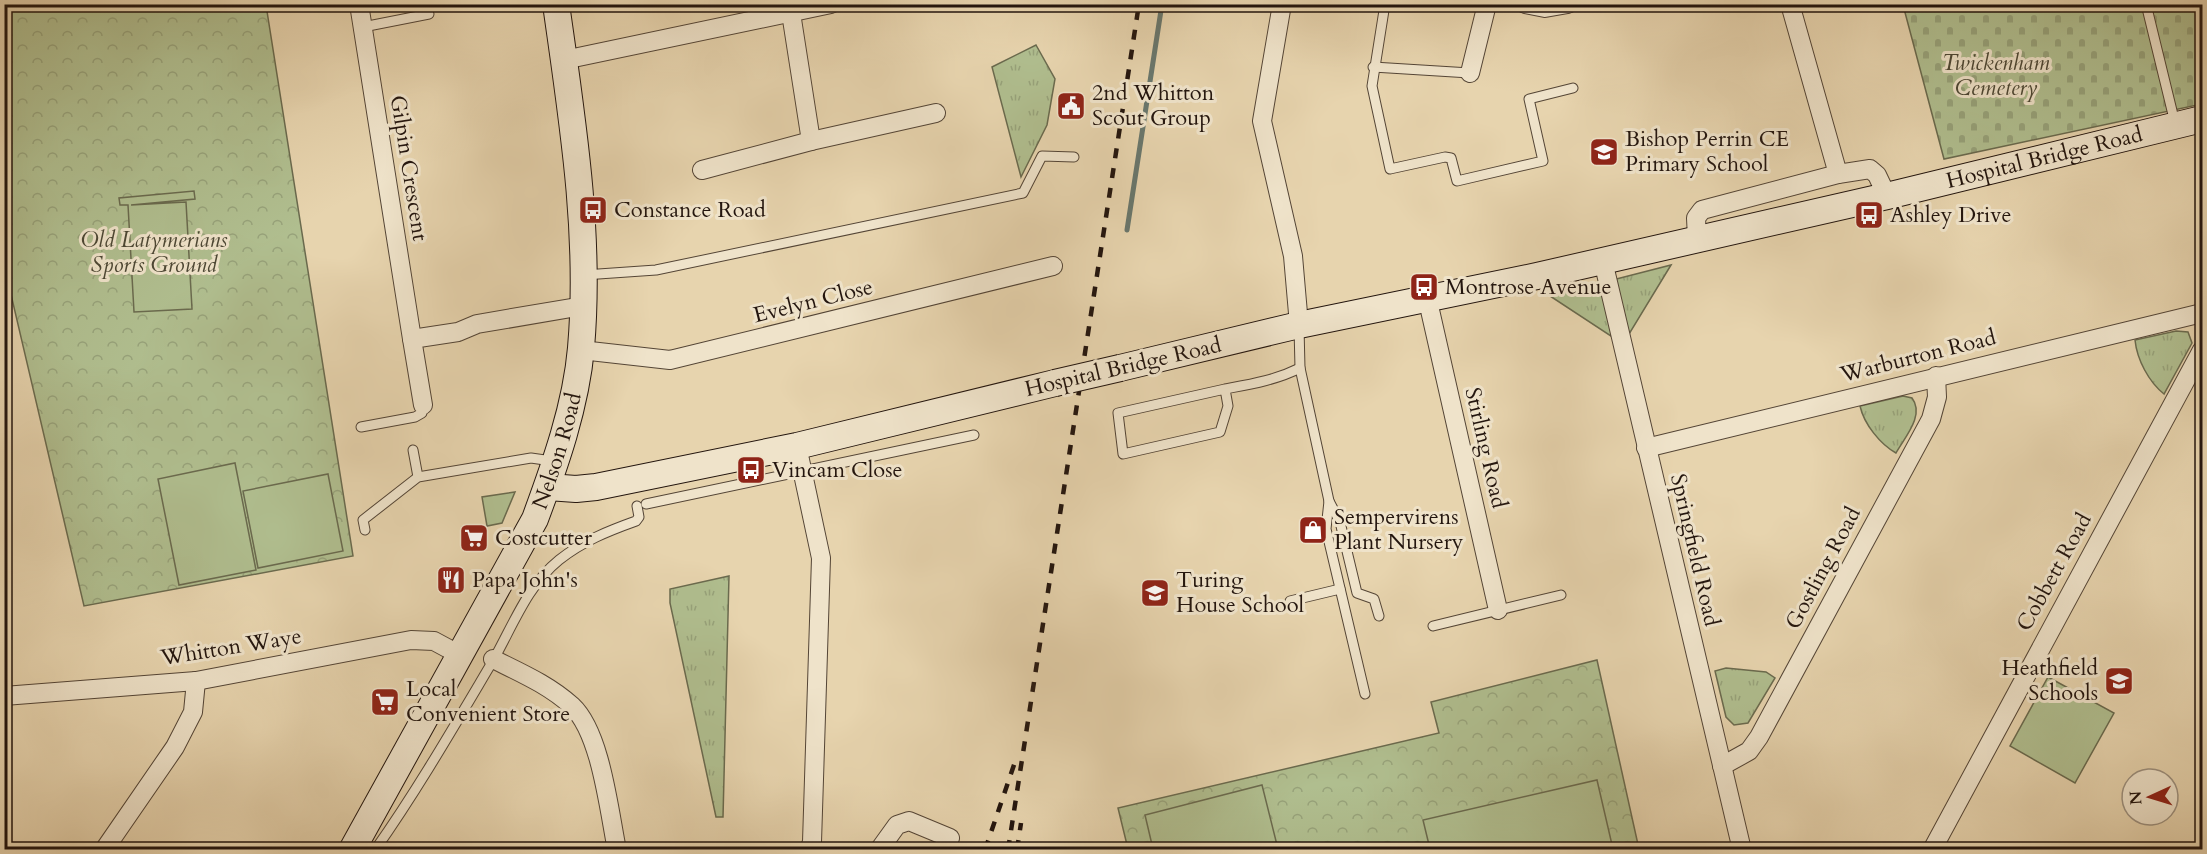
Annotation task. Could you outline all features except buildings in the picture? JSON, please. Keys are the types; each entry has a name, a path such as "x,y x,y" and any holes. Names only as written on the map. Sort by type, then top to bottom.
{"main road":[{"name":"Nelson Road","path":"352,849 425,747 460,656 534,519 548,486 573,394 581,350 584,275 582,222 556,4"},
{"name":"Hospital Bridge Road","path":"548,486 576,489 596,487 797,446 1299,325 1603,261 1887,196 2202,119"}],"street":[{"name":"Gilpin Crescent","path":"359,4 423,405"},
{"path":"564,60 831,4"},
{"path":"1282,4 1262,121 1293,256 1299,325"},
{"path":"1470,73 1487,4"},
{"path":"1525,4 1545,8 1568,4"},
{"path":"1790,4 1838,174"},
{"path":"791,13 811,141"},
{"path":"702,170 811,141 936,113"},
{"path":"1697,238 1696,218 1702,210 1838,174 1870,169 1877,174 1887,196"},
{"name":"Springfield Road","path":"1603,261 1742,849"},
{"name":"Evelyn Close","path":"581,350 670,360 1053,266"},
{"name":"Stirling Road","path":"1427,297 1498,610"},
{"path":"412,339 458,332 477,324 583,306"},
{"name":"Warburton Road","path":"1646,448 2202,313"},
{"name":"Cobbett Road","path":"1932,849 2202,350"},
{"name":"Gostling Road","path":"1722,766 1749,751 1759,737 1931,419 1937,397 1936,376"},
{"path":"797,446 821,558 813,847"},
{"name":"Whitton Waye","path":"4,696 196,681 411,640 434,641 460,656"},
{"path":"493,659 542,683 574,708 596,747 617,849"},
{"path":"104,849 175,747 193,712 196,681"},
{"path":"879,849 897,825 909,821 950,838"}],"lane":[{"path":"1385,4 1373,67 1373,99 1390,169 1445,157 1451,158 1457,182 1543,161 1529,99 1573,87"},
{"path":"2146,4 2176,125"},
{"path":"363,27 429,14"},
{"path":"1373,67 1470,73"},
{"path":"584,275 656,270 1023,193 1042,156 1074,157"},
{"path":"1299,325 1300,368 1329,501 1340,522 1357,593 1374,599 1379,616"},
{"path":"1225,389 1228,406 1220,432 1123,454 1118,413 1225,389 1277,379 1300,368"},
{"path":"361,427 415,417 422,413 423,405"},
{"path":"375,849 425,747 493,659 527,597 540,579 558,561 593,537 636,521 641,505 974,435"},
{"path":"413,450 418,477"},
{"path":"365,530 363,520 418,477 531,458 555,462"},
{"path":"1329,501 1326,529 1365,694"},
{"path":"1290,602 1340,590"},
{"path":"1433,626 1561,595"}],"green space":[{"name":"Old Latymerians Sports Ground","path":"4,5 266,5 353,556 84,606 5,269"},
{"name":"Twickenham Cemetery","path":"1903,5 2202,5 2202,104 1944,159"},
{"path":"1036,45 1055,79 1047,125 1021,177 992,67"},
{"path":"194,191 195,199 131,205 186,202 192,309 134,312 128,205 120,205 119,198"},
{"path":"1671,265 1623,344 1550,296"},
{"path":"2176,331 2188,332 2192,343 2164,394 2145,370 2138,355 2135,340"},
{"path":"1903,396 1912,398 1916,412 1912,426 1896,453 1874,433 1865,420 1860,406"},
{"path":"235,463 256,570 179,585 158,479"},
{"path":"328,474 343,551 258,568 243,491"},
{"path":"515,492 502,523 487,526 482,497"},
{"path":"729,576 723,817 716,817 670,603 670,589"},
{"path":"1597,660 1639,849 1128,849 1118,808 1439,733 1431,702"},
{"path":"1726,668 1766,672 1775,678 1748,723 1734,725 1726,717 1715,671"},
{"path":"2048,677 2114,713 2075,783 2010,746"},
{"path":"1597,780 1613,849 1430,849 1423,820"},
{"path":"1262,785 1278,849 1153,849 1145,815"}],"waterway":[{"path":"1127,230 1162,4"}],"railway":[{"path":"1008,850 1139,4"},
{"path":"985,850 1015,762"},
{"path":"1017,850 1021,823"}],"place":[{"name":"2nd Whitton Scout Group","path":"1071,106"},
{"name":"Bishop Perrin CE Primary School","path":"1604,152"},
{"name":"Constance Road","path":"593,210"},
{"name":"Ashley Drive","path":"1869,215"},
{"name":"Montrose Avenue","path":"1424,287"},
{"name":"Vincam Close","path":"751,470"},
{"name":"Sempervirens Plant Nursery","path":"1313,530"},
{"name":"Costcutter","path":"474,538"},
{"name":"Papa John's","path":"451,580"},
{"name":"Turing House School","path":"1155,593"},
{"name":"Heathfield Schools","path":"2119,681"},
{"name":"Local Convenient Store","path":"385,702"}]}
